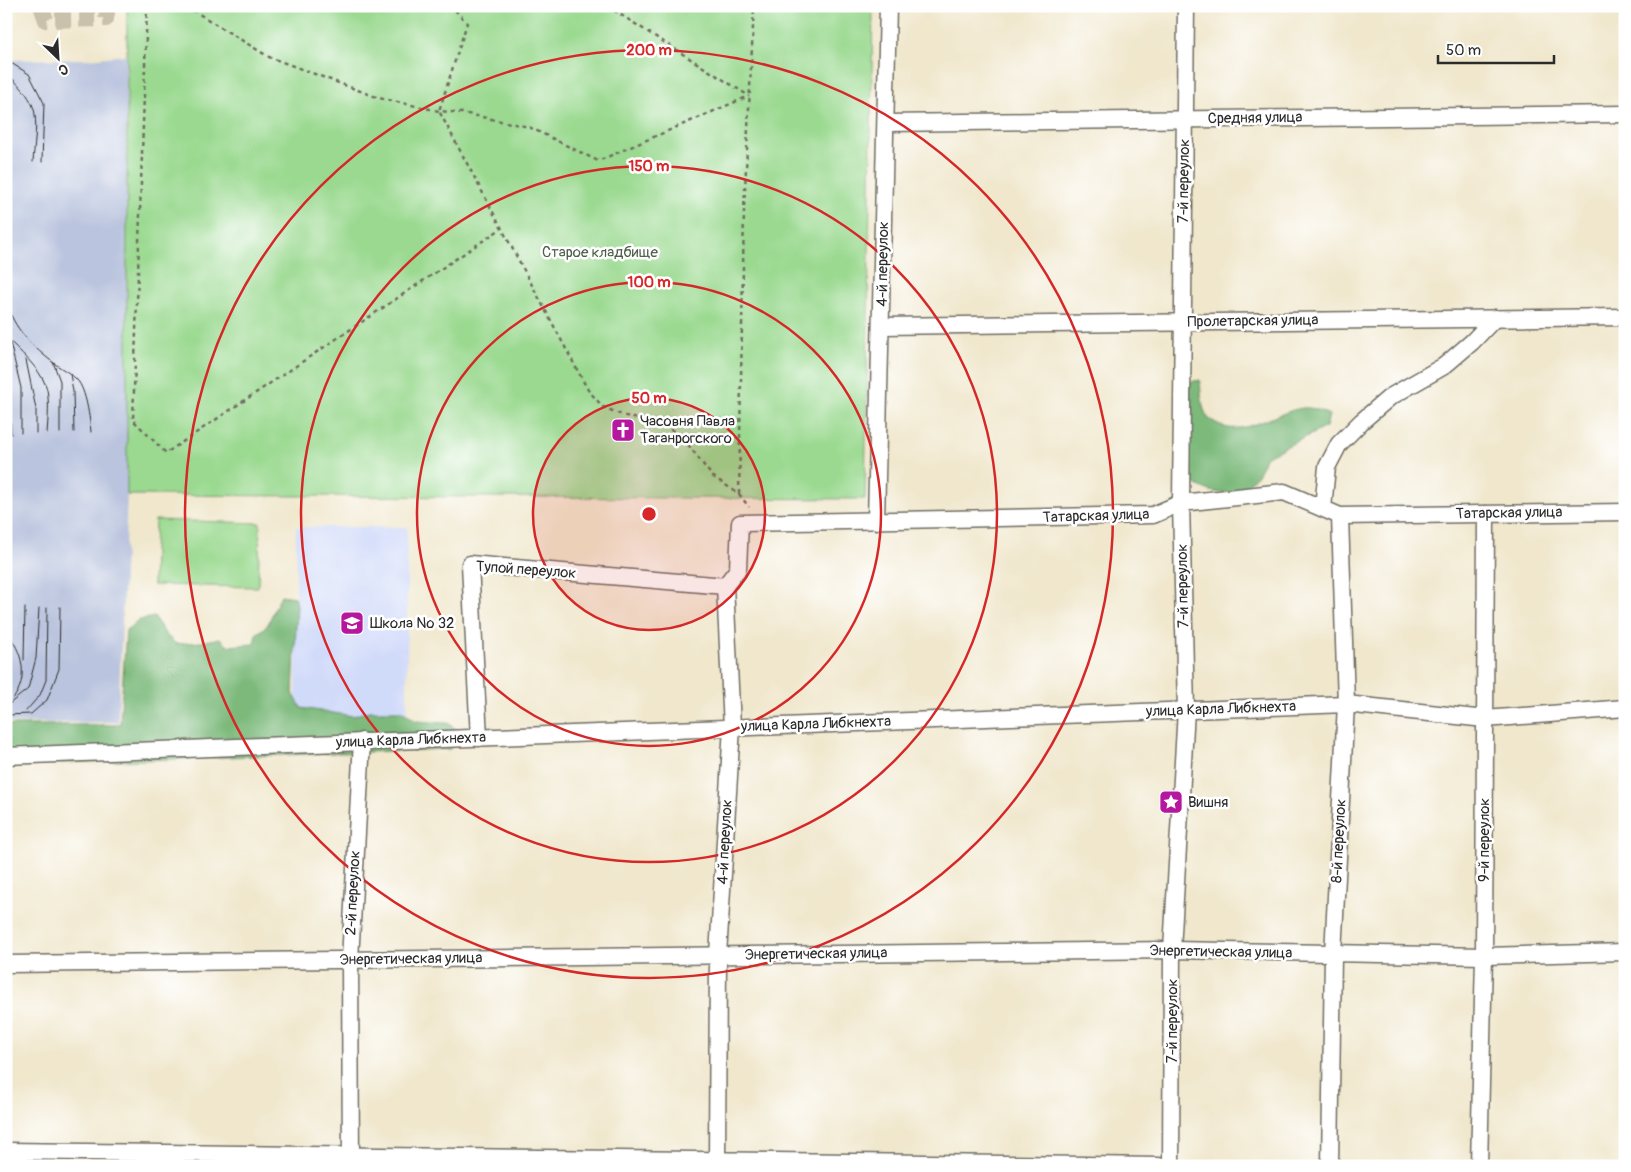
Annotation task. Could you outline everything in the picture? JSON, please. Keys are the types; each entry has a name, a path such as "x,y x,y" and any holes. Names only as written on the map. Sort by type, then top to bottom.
{"street":[{"name":"4-й переулок","path":"876,521 888,6"},
{"name":"7-й переулок","path":"1171,1166 1172,950 1186,710 1181,503 1186,6"},
{"name":"Средняя улица","path":"886,122 1625,114"},
{"name":"Пролетарская улица","path":"881,326 1625,317"},
{"path":"1323,508 1327,467 1340,444 1362,421 1390,397 1444,366 1472,342 1495,318"},
{"name":"Татарская улица","path":"747,522 1153,515 1181,503 1284,492 1340,516 1625,512"},
{"name":"9-й переулок","path":"1479,1166 1484,956 1486,514"},
{"name":"8-й переулок","path":"1330,1166 1333,954 1346,704 1340,516"},
{"path":"725,586 738,569 747,522"},
{"name":"Тупой переулок","path":"479,738 470,564 725,586"},
{"name":"4-й переулок","path":"717,1163 718,955 732,727 725,586"},
{"name":"улица Карла Либкнехта","path":"6,756 1346,704 1485,719 1625,708"},
{"name":"2-й переулок","path":"351,1160 350,960 362,741"},
{"name":"Энергетическая улица","path":"6,964 1172,950 1484,956 1625,952"},
{"path":"6,1151 351,1160 1159,1166"}],"path":[{"path":"147,6 133,420 166,453 502,228"},
{"path":"186,6 269,57 379,98 528,127 598,161 749,96"},
{"path":"452,6 467,23 439,111 588,390 603,407 622,415 660,425 680,434 712,476 739,494 750,509 747,522"},
{"path":"455,10 459,6"},
{"path":"607,6 749,96"},
{"path":"739,494 744,210 754,6"}],"shaded area":[{"path":"126,55 127,495 118,722 6,723 6,60 88,59"},
{"name":"Школа № 32","path":"296,527 407,527 407,719 296,719"}],"green space":[{"name":"Старое кладбище","path":"127,6 873,6 865,499 127,495"},
{"path":"1200,380 1204,410 1208,418 1227,428 1248,426 1303,408 1329,415 1326,427 1265,457 1260,470 1245,487 1225,493 1202,488 1191,481 1188,467 1188,390 1190,382"},
{"path":"155,520 260,523 258,587 153,585"},
{"path":"281,595 295,597 297,605 293,693 301,708 353,716 369,711 402,711 416,721 448,723 457,730 450,749 6,765 6,725 120,725 126,630 140,620 154,617 166,635 176,644 220,638 228,646 254,644 256,634 267,626"}],"tunnel":[{"path":"41,6 46,20 106,19 108,6"}],"tram line":[{"path":"6,60 29,74 44,103 42,162"},
{"path":"6,74 25,92 34,109 36,127 33,162"},
{"path":"6,301 9,311 25,337 39,351 80,384 87,405 91,432"},
{"path":"6,326 21,388 21,433"},
{"path":"6,337 39,372 46,386 48,403 47,433"},
{"path":"26,360 36,409 36,433"},
{"path":"53,362 60,381 60,433"},
{"path":"6,372 9,386 11,434"},
{"path":"70,374 73,391 74,432"},
{"path":"6,715 31,714 47,700 59,669 60,607"},
{"path":"24,660 25,608"},
{"path":"8,705 28,689 36,658 39,608"},
{"path":"26,711 40,695 46,680 47,608"},
{"path":"6,632 17,648 22,665 21,682 13,699"}],"place":[{"name":"Часовня Павла Таганрогского","path":"623,430"},
{"name":"Школа № 32","path":"352,623"},
{"name":"Вишня","path":"1171,802"}]}
